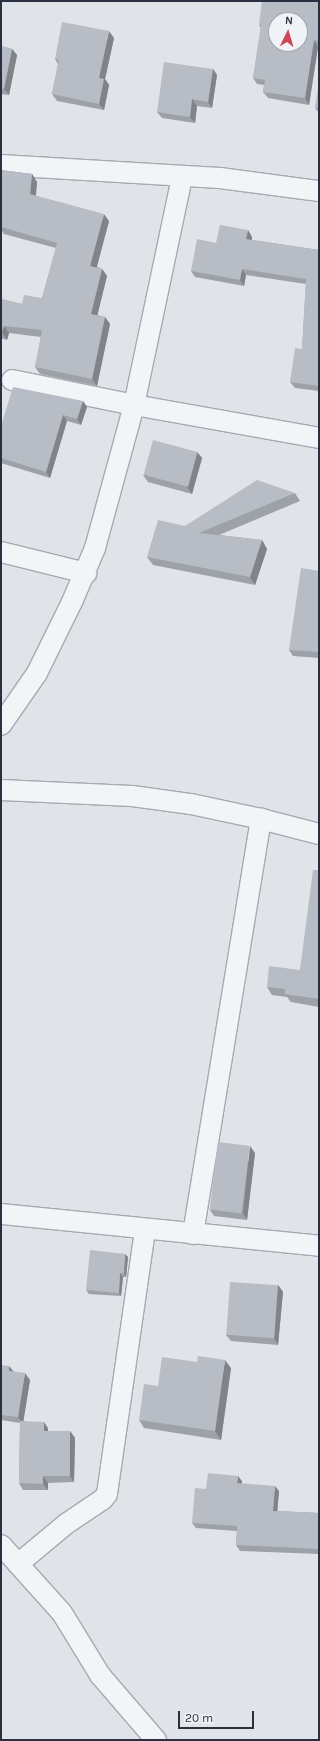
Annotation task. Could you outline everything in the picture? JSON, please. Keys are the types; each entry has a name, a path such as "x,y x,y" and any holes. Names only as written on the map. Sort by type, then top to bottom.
{"street":[{"path":"1,165 182,177 220,178 319,191"},
{"path":"1,725 37,673 86,572 95,548 134,405 182,177"},
{"path":"12,380 134,405 319,438"},
{"path":"1,552 86,572"},
{"path":"1,790 132,796 191,804 261,819 319,834"},
{"path":"193,1234 261,819"},
{"path":"1,1214 145,1230 319,1246"},
{"path":"18,1564 66,1524 103,1499 107,1494 145,1230"},
{"path":"1,1545 62,1613 100,1675 156,1740"}],"building":[{"path":"262,1 319,1 319,41 314,40 305,98 263,92 265,80 253,78 261,25 259,25"},
{"path":"62,22 109,31 99,78 104,79 99,104 52,94 59,60 55,59"},
{"path":"1,46 12,49 4,89 1,88"},
{"path":"164,62 213,69 208,102 192,99 190,117 157,112"},
{"path":"318,88 319,108 315,108"},
{"path":"1,170 32,174 30,194 104,214 90,266 102,269 91,314 105,317 92,379 35,367 42,330 4,326 1,332 1,299 22,304 24,295 42,298 57,243 1,227"},
{"path":"220,225 248,230 246,239 319,250 319,386 290,382 295,348 302,349 306,279 242,269 240,280 191,271 197,239 216,243"},
{"path":"13,387 83,401 77,419 63,415 46,472 1,458 1,426"},
{"path":"153,440 197,452 188,487 144,475"},
{"path":"257,480 295,493 199,533 262,540 250,577 147,557 158,520 185,526"},
{"path":"301,568 319,571 319,652 289,650"},
{"path":"313,870 319,870 319,999 285,994 285,989 267,987 269,966 300,970"},
{"path":"218,1142 250,1146 241,1213 210,1209"},
{"path":"90,1250 125,1254 124,1273 120,1273 119,1293 86,1290"},
{"path":"230,1282 278,1285 274,1338 226,1335"},
{"path":"198,1356 225,1360 215,1431 139,1420 144,1384 158,1386 162,1357 197,1362"},
{"path":"1,1365 9,1366 9,1371 25,1373 18,1417 1,1415"},
{"path":"20,1421 44,1422 44,1431 70,1431 70,1476 43,1476 43,1484 19,1483"},
{"path":"208,1473 238,1476 237,1483 275,1486 273,1511 319,1513 319,1549 236,1545 237,1526 192,1523 195,1488 206,1489"}]}
